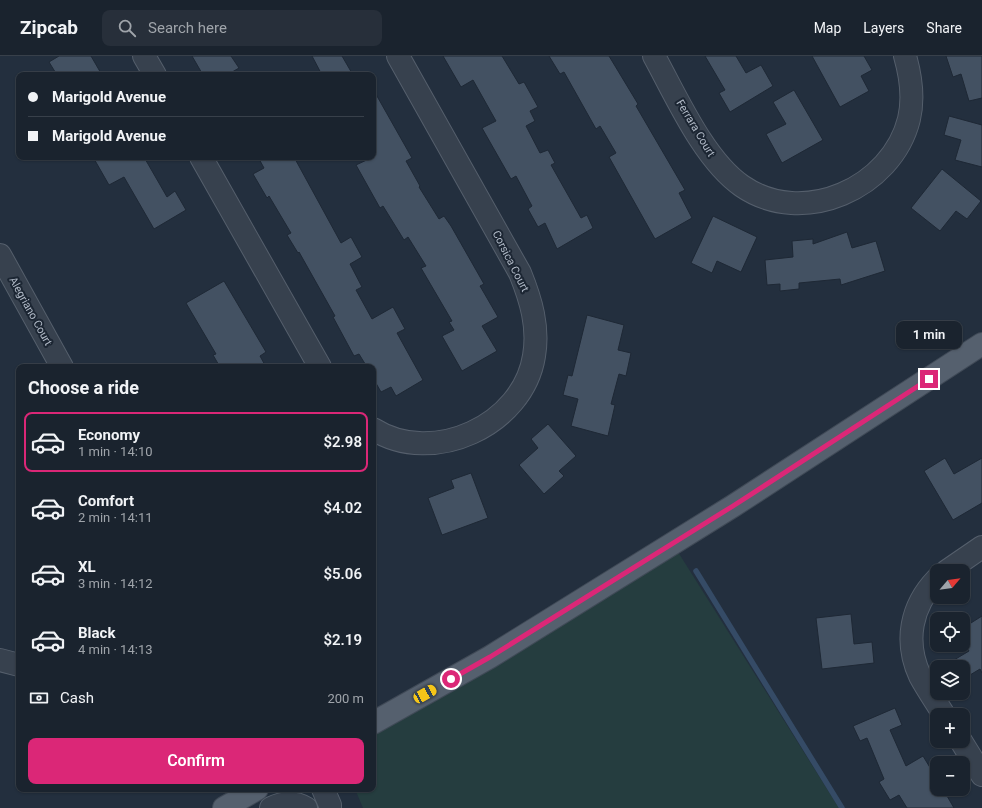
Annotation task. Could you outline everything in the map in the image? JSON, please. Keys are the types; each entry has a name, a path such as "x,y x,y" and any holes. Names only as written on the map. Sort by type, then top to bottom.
{"main road":[{"path":"376,721 490,657 733,506 982,344"},
{"path":"224,808 252,792"}],"street":[{"path":"144,56 153,72"},
{"name":"Corsica Court","path":"376,430 389,437 421,443 450,440 480,429 509,407 522,388 534,357 536,340 532,305 520,273 398,56"},
{"name":"Ferrara Court","path":"654,56 702,142 729,176 743,187 776,201 809,203 834,197 869,180 882,168 891,156 904,132 912,105 912,86 905,56"},
{"path":"203,160 318,364"},
{"name":"Alegriano Court","path":"0,255 60,364"},
{"path":"957,564 982,547"},
{"path":"930,587 920,601 914,616 911,632 912,647 920,675 940,708"},
{"path":"0,660 16,664"},
{"path":"965,748 982,775"},
{"path":"324,792 330,808"},
{"path":"271,808 278,804 289,802 306,808"}],"green space":[{"path":"678,552 839,808 363,808 356,792 376,792 376,732 495,665"}],"building":[{"path":"59,56 91,56 100,72 55,72 49,62"},
{"path":"192,56 231,56 239,68 232,72 201,72"},
{"path":"312,56 342,56 351,72 320,72"},
{"path":"443,56 502,56 519,84 524,82 538,107 530,111 535,121 526,126 540,153 548,150 555,163 551,165 581,218 587,215 593,228 557,249 545,223 538,227 528,209 532,206 516,176 511,179 482,128 496,121 473,80 461,87"},
{"path":"549,56 609,56 638,104 636,106 685,190 679,193 692,218 655,239 609,157 616,153 600,126 596,129 564,72 560,74"},
{"path":"705,56 736,56 746,73 761,65 773,86 730,112 719,93 725,90"},
{"path":"812,56 864,56 872,70 861,76 869,91 840,107"},
{"path":"946,56 982,56 982,98 969,101 961,74 953,77"},
{"path":"794,90 823,140 782,163 766,134 786,124 773,102"},
{"path":"376,94 412,158 406,161 420,186 419,187 439,219 444,216 451,226 484,284 480,286 498,317 482,326 497,351 462,371 442,336 454,330 449,322 452,321 421,268 426,266 408,237 404,240 383,206 380,208 356,165 367,160 376,160"},
{"path":"949,116 982,125 982,167 955,160 961,140 944,135"},
{"path":"95,160 146,160 167,197 175,191 186,210 154,229 124,177 109,185"},
{"path":"260,160 296,160 341,243 351,237 362,257 350,264 362,287 356,290 372,319 393,307 405,329 397,333 423,380 396,396 391,387 381,392 376,383 376,364 365,364 359,354 354,356 333,317 335,316 299,252 298,253 287,235 291,233 269,196 267,198 253,174 264,168"},
{"path":"942,169 981,201 967,219 956,211 940,231 911,208"},
{"path":"713,216 757,237 741,272 717,261 712,273 691,263"},
{"path":"847,232 852,248 876,241 885,271 841,285 840,279 799,283 799,289 780,291 780,284 767,285 765,260 793,257 792,241 813,239 813,244"},
{"path":"224,281 266,352 260,356 264,364 218,364 213,355 216,354 186,303"},
{"path":"587,315 624,325 618,350 631,353 626,376 619,374 611,404 615,405 608,436 571,426 578,399 563,395 568,375 572,376"},
{"path":"548,424 576,456 559,471 564,476 544,494 519,465 538,448 531,439"},
{"path":"945,458 954,474 982,458 982,503 953,520 924,471"},
{"path":"471,473 488,518 442,535 428,498 454,488 451,480"},
{"path":"851,614 854,644 872,642 874,663 822,669 816,618"},
{"path":"982,616 982,673 980,669 970,675 970,660 954,660 970,652 970,624"},
{"path":"895,708 902,725 890,730 906,766 923,756 930,768 930,796 947,796 954,808 907,808 899,795 890,800 879,782 884,779 867,738 860,741 853,726"}],"waterway":[{"path":"696,571 842,808"}],"route":[{"path":"451,679 490,657 733,506 929,379"}]}
